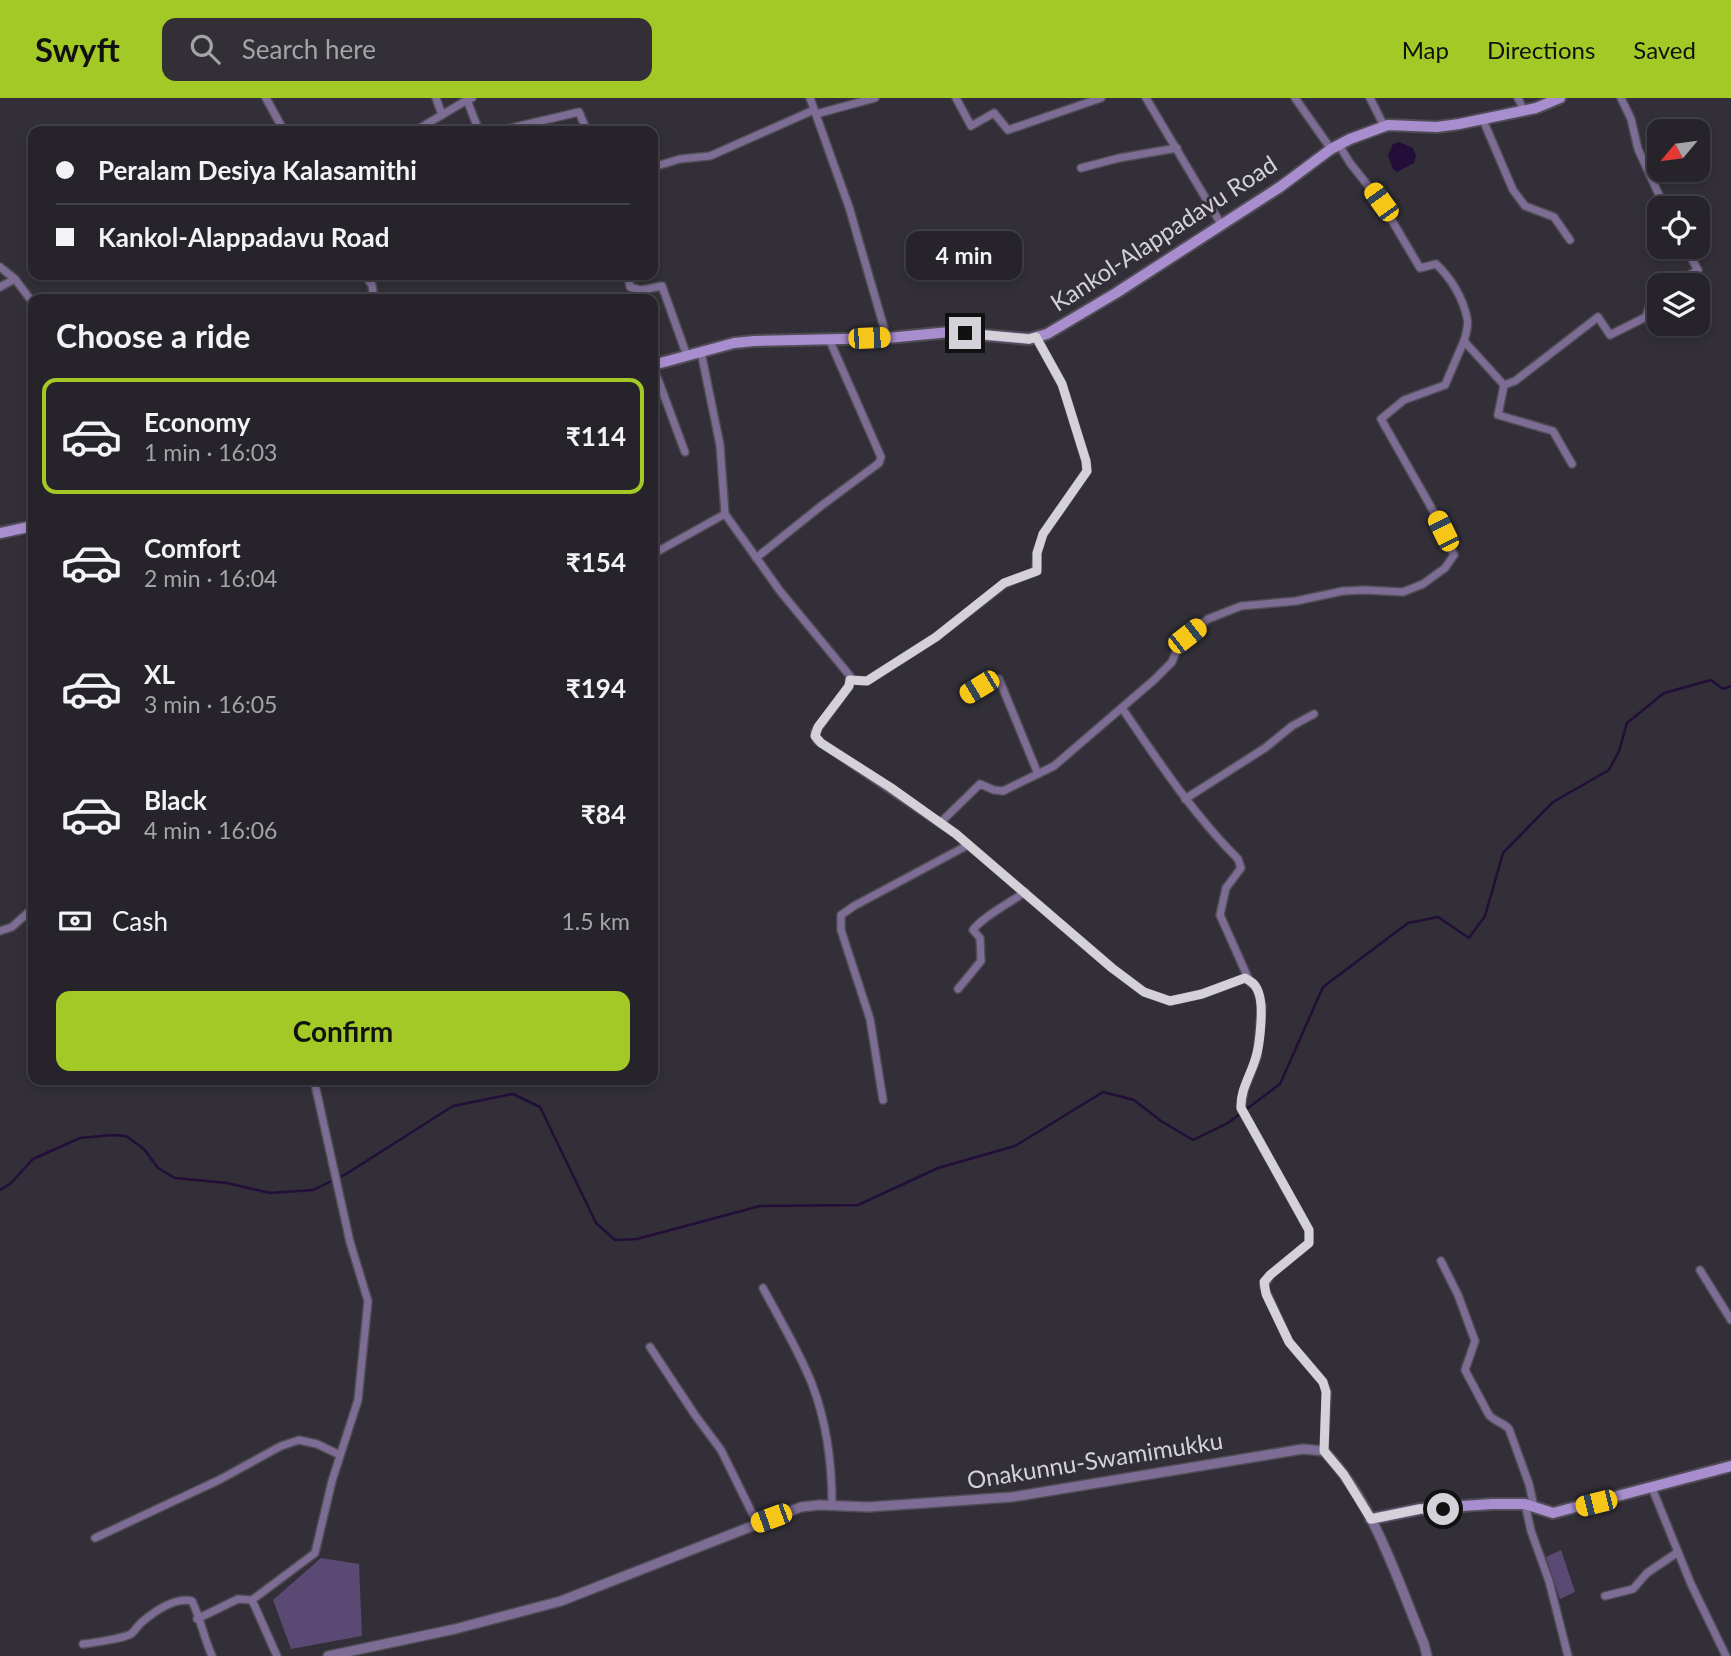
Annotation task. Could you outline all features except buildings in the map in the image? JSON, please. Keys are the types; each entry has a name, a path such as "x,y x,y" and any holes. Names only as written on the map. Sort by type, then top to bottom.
{"main road":[{"name":"Kankol-Alappadavu Road","path":"658,364 734,343 887,338 950,332 1029,339 1047,334 1280,187 1335,147 1384,126 1437,127 1483,120 1524,111 1560,98"},
{"path":"0,533 28,527"},
{"path":"1371,1519 1420,1509 1529,1506 1553,1513 1731,1466"}],"street":[{"path":"267,98 281,126"},
{"path":"436,98 442,115"},
{"path":"810,98 849,207 887,338"},
{"path":"658,166 680,159 710,156 815,112 875,98"},
{"path":"956,98 971,126 994,114 1008,130 1101,98"},
{"path":"1146,98 1221,223"},
{"path":"940,822 981,783 994,790 1003,791 1054,766 1172,662 1178,647 1187,636 1208,619 1241,606 1365,590 1403,592 1423,584 1445,568 1454,555 1425,496 1381,419 1404,400 1445,385 1464,341 1468,321 1459,295 1436,264 1420,268 1381,202 1295,98"},
{"path":"1370,98 1384,126"},
{"path":"1518,98 1524,111"},
{"path":"1621,98 1631,118 1638,149 1660,196"},
{"path":"423,126 470,99 478,126"},
{"path":"519,126 579,112 585,126"},
{"path":"1483,120 1513,190 1525,206 1554,217 1570,240"},
{"path":"1081,169 1177,148"},
{"path":"1692,259 1698,270 1693,273"},
{"path":"0,267 15,279 28,296"},
{"path":"0,287 15,279"},
{"path":"629,280 630,287 641,290 662,286 687,356"},
{"path":"1504,385 1515,382 1598,317 1611,335 1646,317 1647,314"},
{"path":"850,680 867,681 936,637 1004,583 1037,571 1037,553 1043,534 1087,471 1062,384 1036,337"},
{"path":"756,558 878,463 881,457 829,339"},
{"path":"1464,341 1504,385"},
{"path":"701,352 720,445 726,514 756,558 849,674 849,686 815,732 817,740 940,822 1144,992 1170,1001 1202,994 1233,981 1245,978 1249,980"},
{"path":"658,379 685,452"},
{"path":"1504,385 1498,415 1553,431 1572,464"},
{"path":"658,551 726,514"},
{"path":"965,695 993,679 999,679 1038,774"},
{"path":"1122,708 1185,799 1238,859 1241,868 1226,887 1220,915 1249,980 1257,988 1262,1006 1256,1057 1244,1090 1244,1112 1309,1230 1309,1243 1270,1275 1264,1287 1289,1342 1323,1382 1326,1392 1324,1451 1344,1475 1371,1519 1427,1656"},
{"path":"1185,799 1314,714"},
{"path":"883,1100 870,1019 841,930 841,915 854,905 968,845"},
{"path":"958,989 981,961 979,938 973,930 978,922 999,911 1024,892"},
{"path":"0,931 12,927 28,913"},
{"path":"197,1619 239,1600 252,1600 315,1553 332,1481 358,1400 368,1301 350,1242 315,1085"},
{"path":"1441,1261 1458,1295 1475,1341 1465,1370 1489,1415 1509,1429 1526,1475 1531,1531 1549,1581 1568,1656"},
{"path":"1700,1270 1731,1320"},
{"path":"763,1288 813,1385 832,1466 832,1506"},
{"path":"650,1346 721,1450 757,1523"},
{"path":"96,1538 219,1480 281,1446 299,1440 317,1444 340,1455"},
{"name":"Onakunnu-Swamimukku","path":"328,1656 468,1626 561,1601 801,1507 868,1507 1012,1497 1270,1453 1303,1449 1324,1451"},
{"path":"1652,1488 1696,1594 1727,1656"},
{"path":"1605,1596 1633,1589 1647,1573 1678,1552"},
{"path":"83,1644 130,1635 160,1609 183,1600 192,1601 212,1656"},
{"path":"252,1600 277,1656"}],"shaded area":[{"path":"1399,142 1413,148 1416,156 1414,163 1397,172 1393,169 1388,155 1393,144"},
{"path":"1561,1550 1575,1592 1560,1599 1546,1557"},
{"path":"321,1558 359,1564 362,1636 291,1649 273,1600"}],"waterway":[{"path":"0,1190 10,1184 33,1159 80,1138 112,1135 126,1136 144,1149 158,1168 175,1178 227,1183 270,1193 313,1190 346,1174 453,1106 513,1094 540,1107 596,1223 615,1240 637,1239 760,1206 858,1205 938,1168 1015,1146 1103,1092 1134,1100 1161,1121 1193,1140 1228,1123 1280,1084 1323,987 1408,923 1438,917 1469,938 1485,916 1503,853 1553,802 1609,770 1619,751 1627,723 1664,693 1711,680 1723,689 1731,686"}],"route":[{"path":"965,333 1007,338 1036,337 1062,384 1087,471 1043,534 1037,553 1037,571 1004,583 936,637 867,681 850,680 849,686 818,727 815,736 821,743 956,834 1112,968 1144,992 1170,1001 1202,994 1245,978 1253,982 1262,1006 1256,1057 1244,1090 1241,1108 1309,1230 1310,1237 1309,1243 1264,1282 1266,1294 1289,1342 1323,1382 1327,1417 1324,1451 1344,1475 1371,1519 1420,1509 1443,1509"}]}
